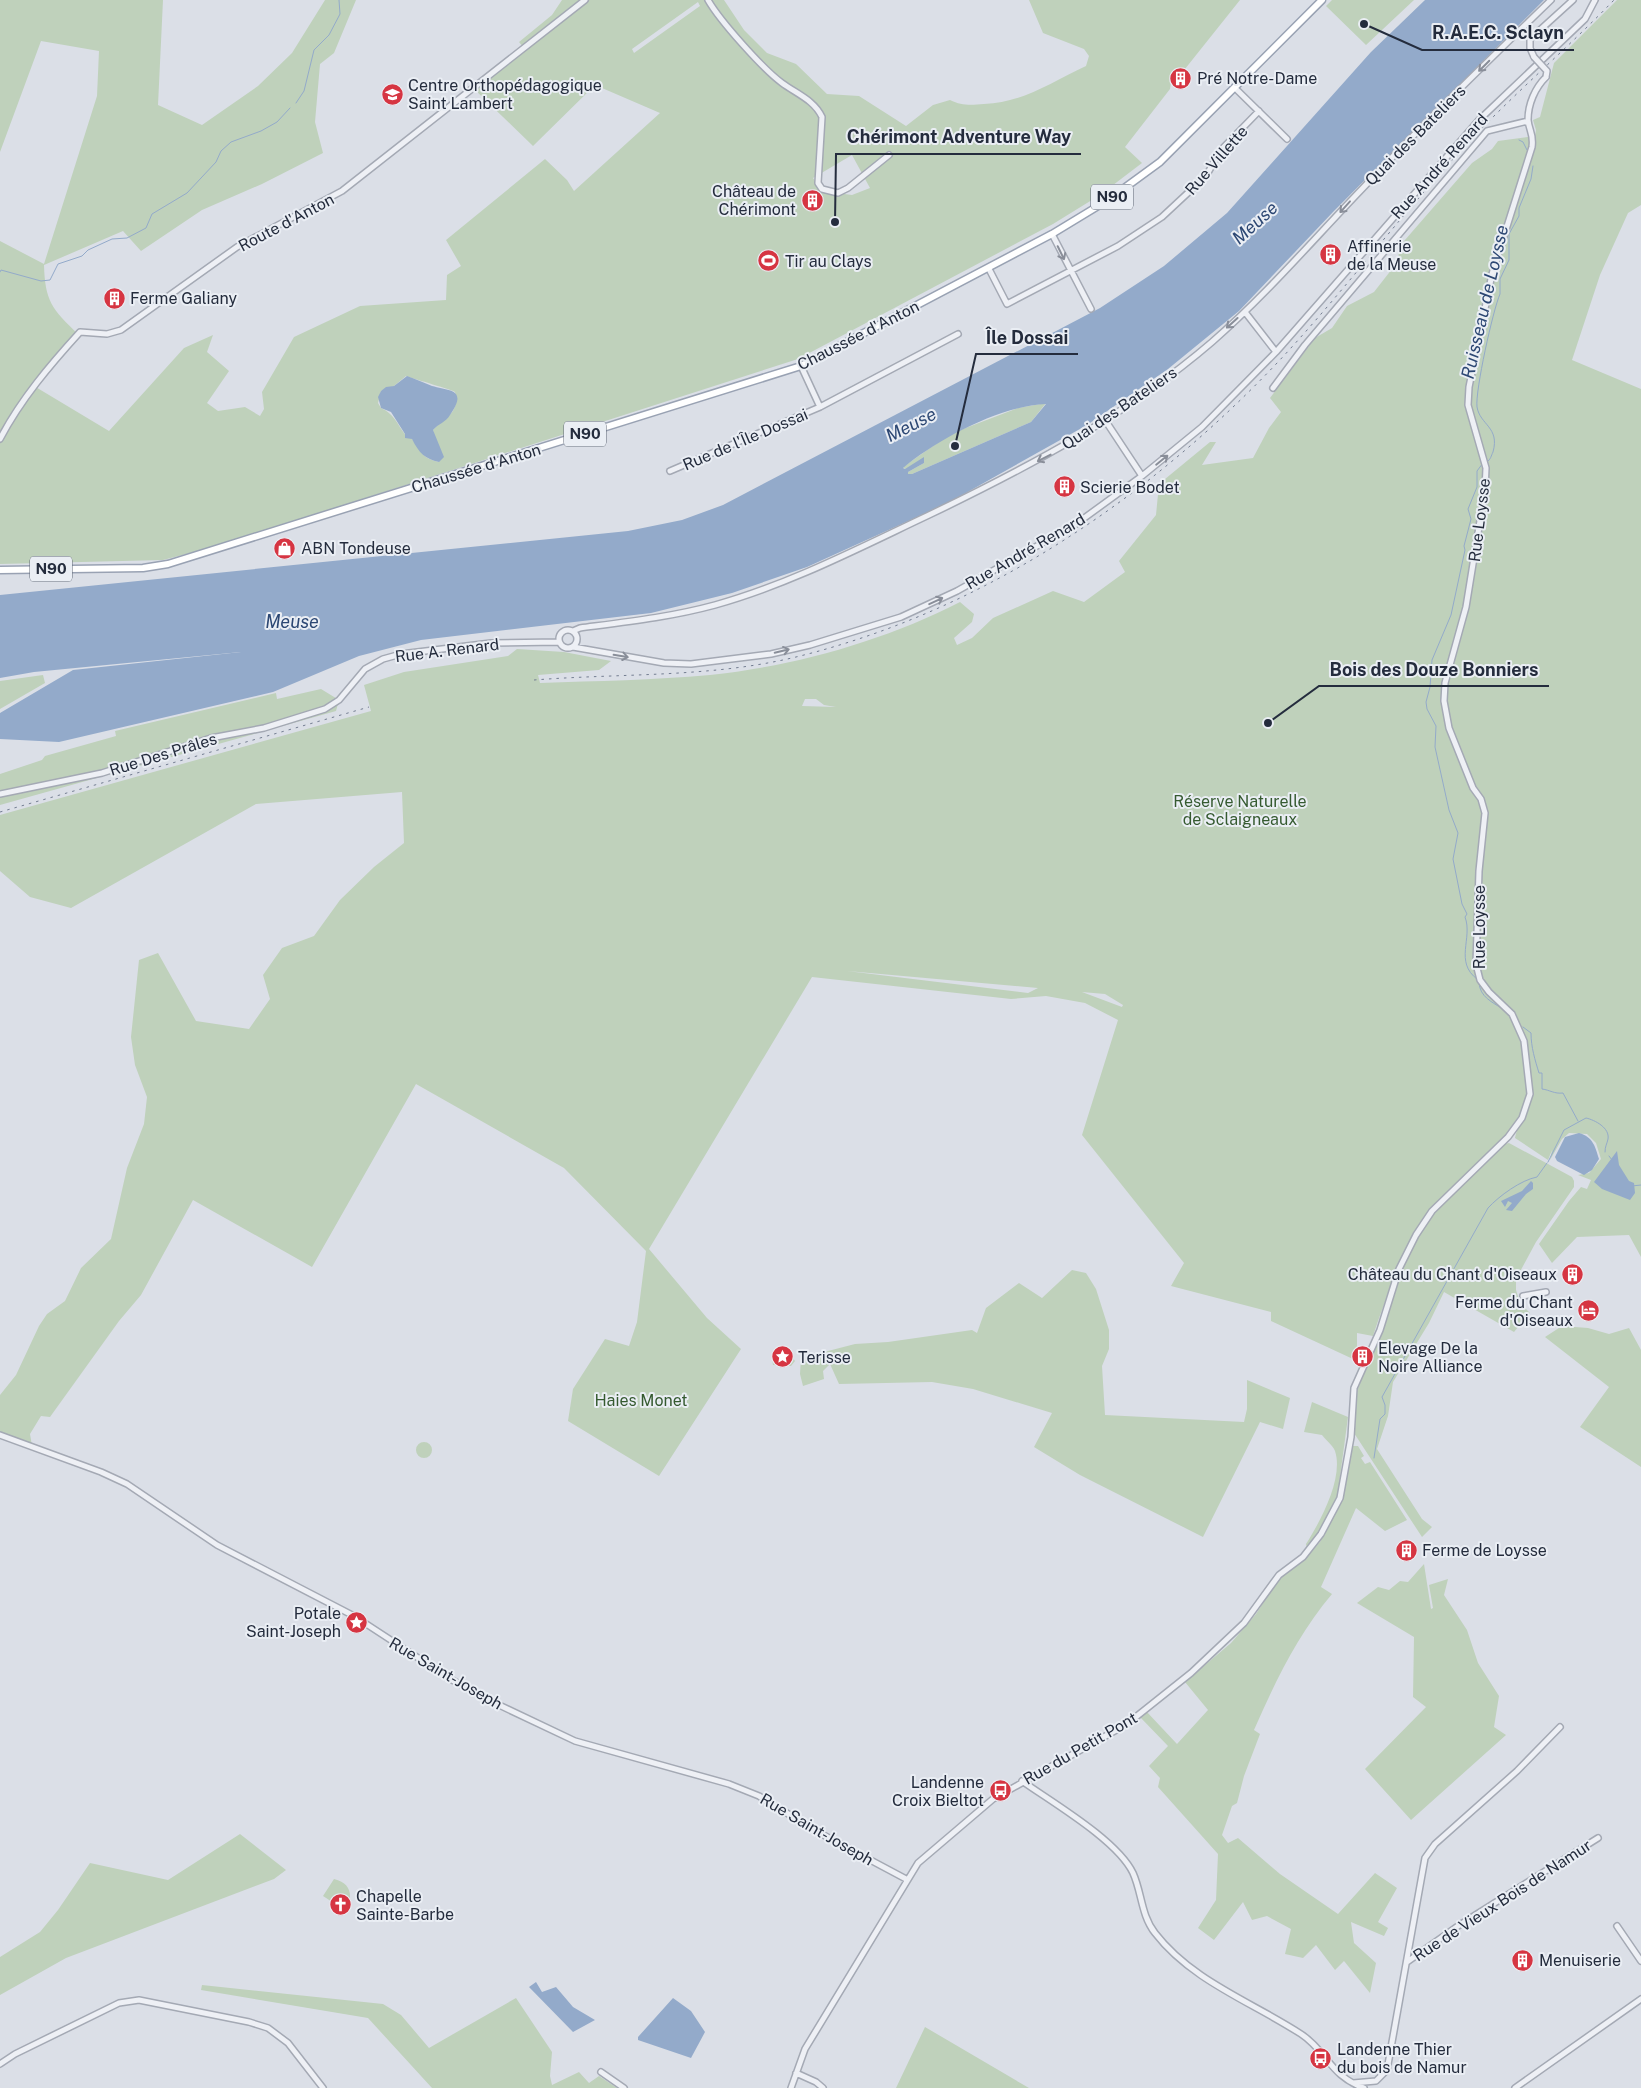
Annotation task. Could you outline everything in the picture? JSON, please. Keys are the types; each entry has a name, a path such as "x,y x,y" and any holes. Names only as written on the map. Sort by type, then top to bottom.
{"main road":[{"name":"N90","path":"989,269 1052,234 1133,184 1160,162 1322,0"},
{"name":"Chaussée d'Anton","path":"0,570 142,568 168,564 801,366 989,269"}],"street":[{"name":"Route d'Anton","path":"0,439 10,419 47,369 80,332 107,334 121,330 237,247 342,191 586,0"},
{"path":"708,0 740,40 781,82 818,109 822,117 818,183 822,189 838,192 848,188 889,155"},
{"name":"Quai des Bateliers","path":"573,632 580,628 661,617 715,604 808,572 1057,451 1105,420 1161,382 1211,342 1244,312 1289,268 1398,151 1551,0"},
{"name":"Rue Loysse","path":"1352,1422 1354,1388 1380,1330 1392,1285 1416,1235 1432,1211 1508,1137 1522,1118 1530,1094 1524,1041 1519,1027 1512,1014 1489,992 1480,980 1476,964 1479,871 1484,814 1481,799 1473,788 1452,735 1444,701 1445,683 1472,576 1485,490 1484,461 1468,405 1469,387 1500,241 1532,147 1534,136 1528,121 1531,102 1536,87 1546,77 1547,72 1534,57 1530,48 1530,39 1573,0"},
{"name":"Rue André Renard","path":"573,647 664,663 691,664 771,654 867,629 901,617 957,591 1076,524 1142,476 1202,427 1276,352 1479,120 1585,19 1595,0"},
{"name":"Rue Villette","path":"1235,88 1287,140"},
{"name":"Rue Villette","path":"989,269 1007,304 1138,235 1162,217 1206,176 1220,150 1259,111"},
{"path":"1273,388 1305,345 1487,131 1528,121"},
{"path":"1052,234 1091,309"},
{"path":"1244,312 1276,352"},
{"name":"Rue de l'Île Dossai","path":"670,470 820,407 958,334"},
{"name":"Rue de l'Île Dossai","path":"801,366 820,407"},
{"path":"1105,420 1142,476"},
{"path":"564,631 573,632 577,639 573,647 568,649 559,642 559,638 564,631"},
{"name":"Rue A. Renard","path":"325,710 339,700 365,670 383,659 400,654 491,643 559,642"},
{"name":"Rue Des Prâles","path":"0,794 102,773 211,738 264,728 325,710"},
{"path":"1523,1296 1546,1292"},
{"name":"Rue du Petit Pont","path":"791,2088 805,2049 906,1879 918,1864 993,1799 1022,1781 1127,1724 1191,1673 1244,1623 1279,1575 1303,1557 1328,1520 1340,1498 1352,1422"},
{"name":"Rue Saint-Joseph","path":"0,1435 101,1472 128,1484 217,1545 354,1616 452,1680 497,1704 575,1742 729,1784 759,1796 816,1831 906,1879"},
{"name":"Rue de Vieux Bois de Namur","path":"1350,2083 1376,2081 1387,2070 1422,1870 1427,1855 1435,1844 1516,1771 1560,1727"},
{"path":"1022,1781 1100,1837 1120,1855 1133,1873 1144,1913 1155,1933 1178,1957 1204,1978 1303,2035 1333,2069 1350,2083 1364,2088"},
{"name":"Rue de Vieux Bois de Namur","path":"1407,1962 1458,1926 1598,1838"},
{"path":"1617,1926 1641,1961"},
{"path":"0,2064 14,2054 119,2003 139,2000 240,2020 268,2028 288,2042 323,2088"},
{"path":"1515,2088 1641,2000"},
{"path":"601,2072 624,2088"},
{"path":"796,2074 816,2082 823,2088"}],"green space":[{"path":"0,0 163,0 158,105 202,125 258,86 292,53 325,0 356,0 334,53 320,64 315,122 323,153 262,184 202,210 141,251 123,231 44,265 48,296 56,311 78,334 34,386 109,431 184,348 213,335 207,352 229,371 207,403 218,411 245,407 260,416 264,409 262,392 294,337 360,306 446,300 447,275 461,266 446,240 545,159 567,180 574,191 660,113 595,85 533,146 474,89 524,48 519,42 552,15 562,0 724,0 744,30 767,53 796,64 827,94 859,96 906,126 933,105 950,100 971,105 1012,100 1036,91 1086,66 1089,56 1084,49 1043,33 1029,0 1240,0 1173,84 1171,83 1170,89 1125,147 1142,163 1100,195 1053,224 798,359 213,547 163,560 0,564 0,241 44,264 97,96 99,51 41,41 0,152","holes":["698,2 700,6 634,53 632,49","852,155 870,188 852,195 822,191 813,178","406,376 455,392 456,400 453,410 433,430 439,462 429,459 423,454 392,416 381,408 378,403 381,391 394,386"]},
{"path":"1332,0 1414,0 1366,45 1326,6"},
{"name":"Réserve Naturelle de Sclaigneaux","path":"1617,0 1641,0 1641,205 1628,213 1600,275 1572,360 1641,389 1641,1257 1629,1235 1577,1237 1552,1263 1539,1244 1581,1187 1587,1189 1591,1180 1578,1175 1589,1173 1601,1159 1596,1143 1587,1134 1569,1133 1562,1139 1550,1160 1552,1150 1548,1160 1515,1138 1531,1097 1532,1090 1530,1089 1525,1108 1516,1126 1490,1156 1459,1183 1432,1212 1405,1256 1384,1304 1373,1336 1357,1333 1357,1346 1353,1359 1271,1321 1271,1312 1171,1286 1184,1263 1082,1135 1118,1020 1085,1003 1046,996 1011,999 812,977 649,1249 707,1318 741,1349 659,1476 568,1421 573,1389 605,1339 629,1346 637,1322 646,1251 564,1168 416,1084 312,1267 193,1200 141,1295 119,1321 50,1417 41,1416 30,1434 32,1446 0,1435 0,1395 16,1375 39,1326 47,1314 65,1301 81,1268 111,1239 127,1168 144,1124 147,1097 135,1065 131,1037 139,960 158,953 196,1021 249,1029 270,999 263,975 282,948 314,936 340,900 374,867 404,843 402,792 256,804 71,908 30,897 0,871 0,815 371,711 364,685 404,672 508,656 517,649 564,652 611,661 599,670 538,675 540,683 710,675 774,665 838,650 901,629 960,602 974,614 972,622 954,638 957,645 972,638 993,618 1053,591 1084,602 1125,572 1119,561 1156,515 1159,484 1210,442 1216,442 1202,465 1253,458 1269,428 1281,412 1270,398 1315,338 1332,328 1347,306 1374,292 1399,260 1398,248 1472,163 1492,149 1498,141 1535,136 1536,130 1533,120 1540,117 1554,63","holes":["805,699 816,699 824,705 836,707 802,706","847,971 1038,988 1028,993","1082,992 1105,994 1123,1005 1122,1007"]},
{"path":"1046,403 1031,422 912,474 907,474 924,463 905,469 903,467 950,434 1018,408"},
{"path":"43,675 45,683 0,709 0,681"},
{"path":"321,689 339,700 336,711 0,805 0,774 42,760 45,756 116,736 115,731 276,693 277,699"},
{"path":"1509,1143 1572,1177 1574,1187 1536,1242 1516,1279 1516,1290 1520,1303 1530,1313 1514,1332 1444,1292 1429,1323 1393,1382 1388,1416 1377,1449 1422,1519 1432,1527 1422,1537 1354,1433 1355,1396 1381,1331 1401,1267 1423,1228 1439,1207 1504,1144"},
{"path":"1072,1270 1086,1273 1096,1289 1109,1330 1109,1349 1102,1366 1105,1415 1244,1422 1247,1409 1247,1380 1290,1398 1283,1429 1260,1422 1203,1537 1080,1475 1034,1447 1052,1413 973,1389 932,1382 839,1384 830,1364 823,1371 824,1379 803,1386 800,1374 801,1358 855,1344 888,1342 972,1330 977,1333 986,1308 1019,1283 1042,1298"},
{"path":"1562,1326 1588,1328 1609,1334 1629,1328 1641,1350 1641,1467 1580,1427 1609,1387 1545,1337"},
{"name":"Terisse","path":"775,1350 786,1352 795,1361 791,1366 773,1365 772,1359"},
{"path":"1312,1402 1348,1417 1337,1499 1321,1529 1307,1548 1306,1544 1318,1524 1329,1499 1336,1474 1337,1462 1334,1449 1322,1435 1304,1432"},
{"path":"424,1442 432,1450 424,1458 416,1450"},
{"path":"1353,1446 1358,1446 1364,1456 1361,1458 1365,1464 1370,1462 1407,1520 1385,1531 1356,1508 1321,1587 1332,1594 1308,1625 1279,1676 1262,1712 1254,1730 1260,1734 1244,1776 1237,1803 1232,1806 1222,1835 1228,1843 1238,1838 1280,1874 1338,1914 1375,1873 1397,1888 1378,1922 1388,1928 1384,1936 1351,1922 1354,1943 1376,1963 1370,1993 1344,1961 1335,1970 1316,1945 1303,1958 1285,1954 1291,1929 1267,1916 1252,1920 1243,1902 1214,1940 1198,1928 1216,1900 1218,1854 1158,1787 1160,1778 1149,1766 1168,1746 1140,1717 1146,1711 1177,1744 1208,1710 1185,1682 1231,1643 1256,1614 1280,1577 1306,1558 1320,1542 1341,1500"},
{"path":"1424,1564 1431,1609 1433,1608 1429,1585 1448,1579 1444,1595 1467,1630 1478,1663 1499,1696 1494,1727 1506,1735 1411,1820 1365,1769 1426,1707 1413,1697 1414,1637 1357,1603 1378,1587 1389,1590 1400,1581 1408,1582"},
{"path":"240,1834 286,1870 274,1879 66,1958 0,1995 0,1957 40,1932 58,1910 90,1863 168,1880"},
{"path":"334,1879 348,1887 350,1901 346,1911 323,1896"},
{"path":"202,1985 383,2004 401,2015 429,2048 516,1998 552,2052 550,2076 552,2085 579,2072 589,2083 599,2076 617,2088 432,2088 368,2018 201,1990"},
{"path":"925,2027 1029,2088 896,2088"}],"water":[{"name":"Meuse","path":"1425,0 1544,0 1333,212 1239,311 1168,369 1087,425 948,503 807,567 732,593 651,613 421,640 359,656 273,692 59,742 0,739 0,713 73,670 241,652 34,672 0,678 0,595 628,531 682,520 723,505 1100,308 1164,266 1227,213 1371,52","holes":["1046,404 1031,422 912,474 908,474 908,472 924,463 924,457 905,469 903,468 951,436 990,417 1028,406"]},
{"path":"407,376 450,391 457,396 455,406 448,417 433,430 444,457 439,462 426,457 420,452 412,439 405,438 405,434 391,412 381,408 378,397 381,391 386,387 394,386"},
{"path":"1579,1133 1587,1137 1595,1146 1599,1159 1592,1170 1584,1175 1557,1161 1555,1157 1565,1137"},
{"path":"1617,1151 1619,1165 1629,1181 1634,1183 1635,1193 1630,1200 1602,1189 1594,1182"},
{"path":"1531,1181 1533,1189 1526,1194 1512,1211 1506,1210 1512,1203 1508,1201 1505,1207 1501,1201 1522,1191"},
{"path":"536,1982 542,1992 556,1987 573,2007 595,2020 573,2032 529,1987"},
{"path":"673,1998 691,2011 705,2032 691,2058 638,2040 638,2037"}],"waterway":[{"path":"296,103 304,91 314,50 329,35 340,14 339,0"},
{"path":"0,272 1,270 41,281 50,280 58,264 82,256 88,250 112,239 127,238 146,228 152,214 187,193 216,162 221,151 231,142 261,131 277,122 290,108"},
{"name":"Ruisseau de Loysse","path":"1519,140 1523,142 1527,150"},
{"name":"Ruisseau de Loysse","path":"1487,462 1493,452 1494,437 1477,407 1479,385 1489,333 1500,294 1500,279 1509,260 1509,234 1519,216 1519,208 1531,179 1533,166"},
{"name":"Ruisseau de Loysse","path":"1477,979 1470,972 1465,957 1467,933 1465,917 1467,914 1462,904 1453,859 1458,833 1449,810 1435,747 1436,726 1427,709 1426,702 1430,687 1432,660 1451,615 1471,519 1468,509 1477,487 1477,471 1483,463"},
{"name":"Ruisseau de Loysse","path":"1479,983 1484,996 1503,1009"},
{"name":"Ruisseau de Loysse","path":"1523,1027 1531,1033 1539,1073 1542,1073 1542,1089 1563,1093 1578,1121"},
{"name":"Ruisseau de Loysse","path":"1548,1162 1564,1130 1586,1118 1594,1121 1607,1131 1608,1139 1605,1152"},
{"path":"1609,1156 1612,1160"},
{"name":"Ruisseau de Loysse","path":"1374,1458 1380,1419 1385,1414 1385,1405 1382,1397 1488,1208 1511,1189 1524,1181 1537,1177 1547,1163"},
{"path":"1632,1186 1641,1185"}],"railway":[{"path":"534,680 668,674 734,668 800,656 868,636 934,610 998,579 1059,543 1118,503 1174,459 1228,412 1301,337 1434,180 1476,135 1614,0"},
{"path":"0,812 369,707"}],"place":[{"name":"R.A.E.C. Sclayn","path":"1364,24"},
{"name":"Pré Notre-Dame","path":"1181,78"},
{"name":"Centre Orthopédagogique Saint Lambert","path":"392,94"},
{"name":"Château de Chérimont","path":"812,200"},
{"name":"Chérimont Adventure Way","path":"835,222"},
{"name":"Affinerie de la Meuse","path":"1331,255"},
{"name":"Tir au Clays","path":"769,261"},
{"name":"Ferme Galiany","path":"114,298"},
{"name":"Île Dossai","path":"955,446"},
{"name":"Scierie Bodet","path":"1064,487"},
{"name":"ABN Tondeuse","path":"285,548"},
{"name":"Bois des Douze Bonniers","path":"1268,723"},
{"name":"Château du Chant d'Oiseaux","path":"1573,1274"},
{"name":"Ferme du Chant d'Oiseaux","path":"1589,1311"},
{"name":"Terisse","path":"782,1357"},
{"name":"Elevage De la Noire Alliance","path":"1362,1357"},
{"name":"Ferme de Loysse","path":"1406,1550"},
{"name":"Potale Saint-Joseph","path":"357,1622"},
{"name":"Landenne Croix Bieltot","path":"1000,1791"},
{"name":"Chapelle Sainte-Barbe","path":"340,1905"},
{"name":"Menuiserie","path":"1523,1960"},
{"name":"Landenne Thier du bois de Namur","path":"1321,2058"}],"park label":[{"name":"Haies Monet","path":"641,1400"}]}
